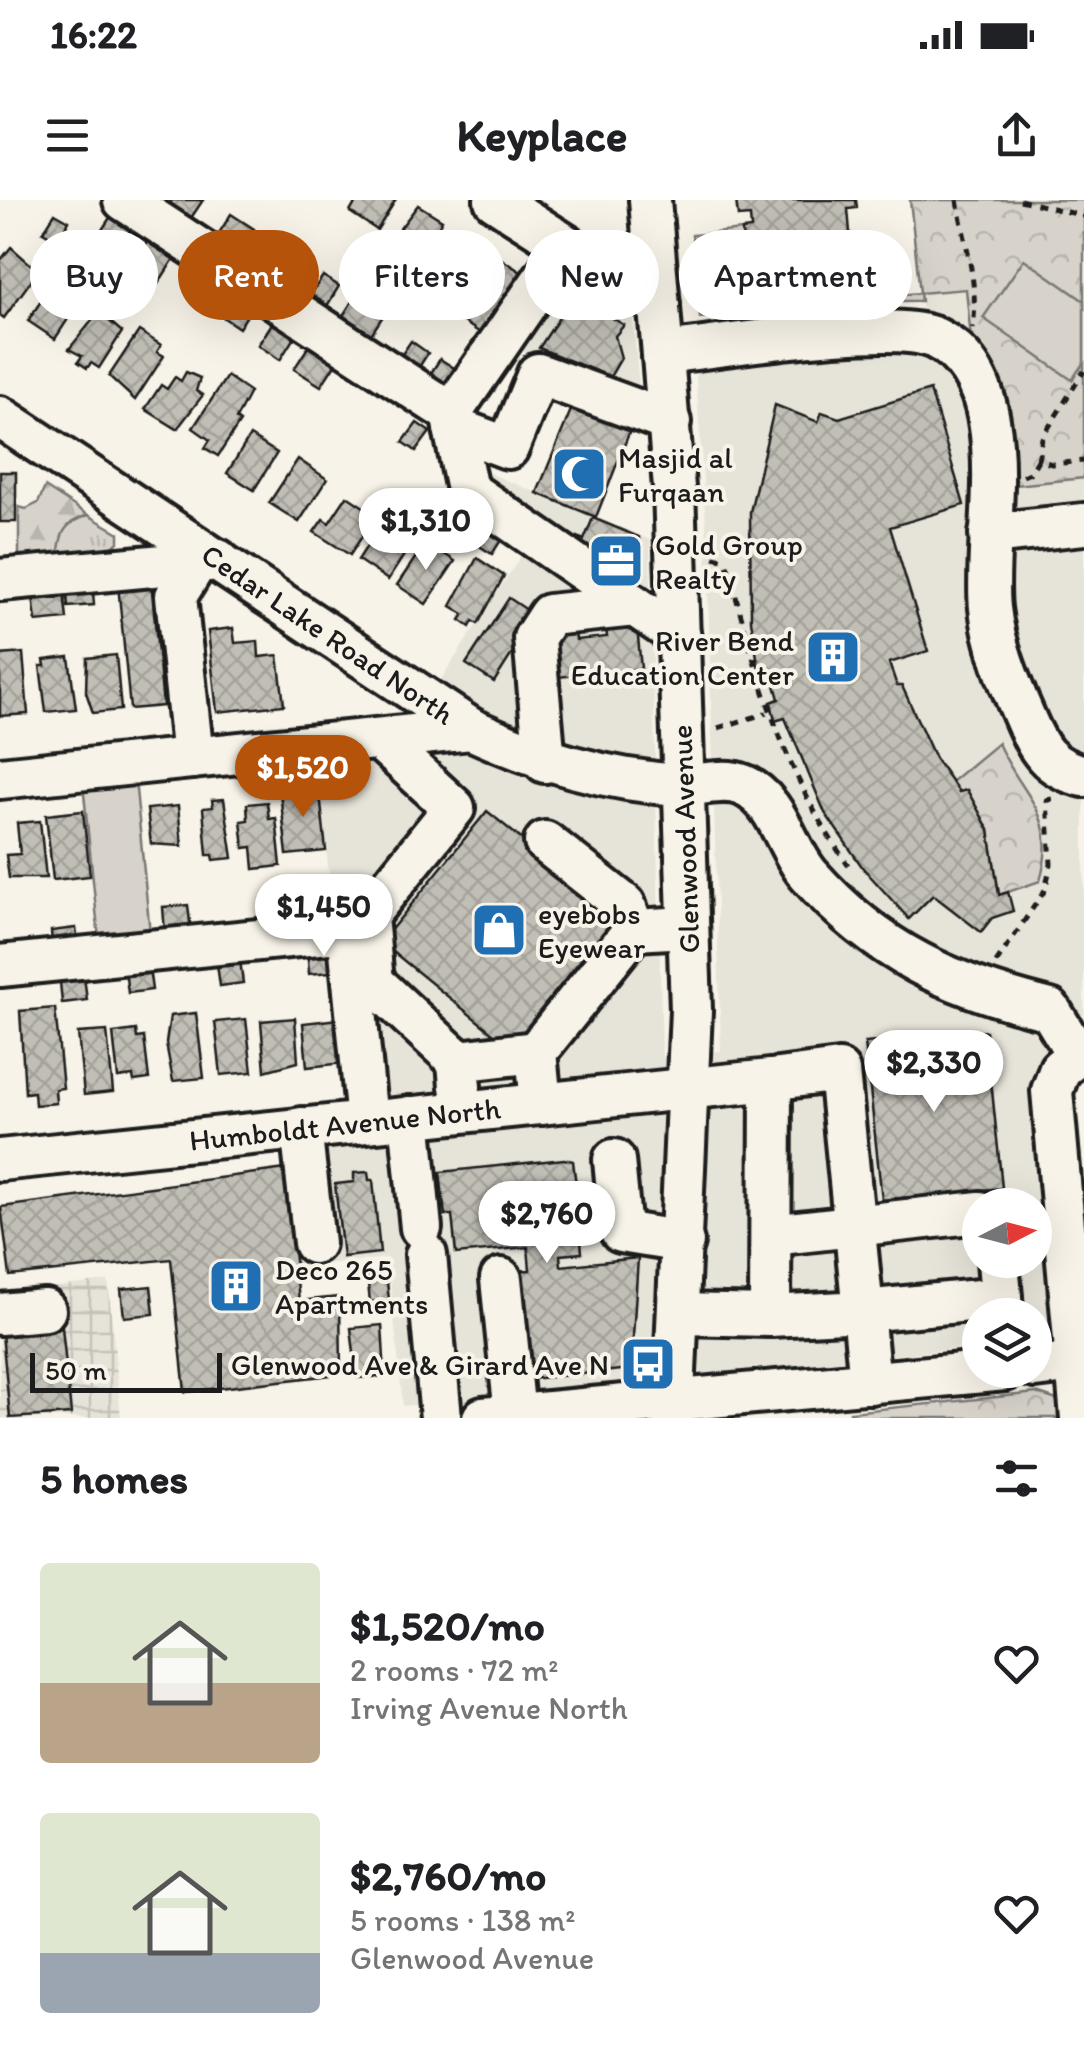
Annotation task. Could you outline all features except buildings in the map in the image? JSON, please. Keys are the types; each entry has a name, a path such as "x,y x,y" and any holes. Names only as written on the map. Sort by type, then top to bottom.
{"street":[{"path":"124,200 453,420 508,448 538,374 670,422"},
{"path":"495,200 541,230"},
{"name":"Glenwood Avenue","path":"650,200 670,422 688,927 690,1088 674,1409"},
{"path":"525,309 453,420 467,490 680,636"},
{"path":"664,353 894,329 936,338 961,361 980,390 996,480 990,534 990,610 1002,660 1038,750 1071,787"},
{"name":"Cedar Lake Road North","path":"0,418 208,561 470,730 545,762 684,785 741,784 764,799 807,872 864,930 921,968 987,995 1050,1010 1080,1051"},
{"path":"990,534 1084,524"},
{"path":"0,580 208,561"},
{"path":"193,758 176,596 208,561"},
{"path":"545,762 534,638 548,616 636,606"},
{"path":"0,778 470,730"},
{"path":"380,739 454,808 366,916 373,982 458,1060 462,1112"},
{"path":"545,842 625,905 634,930"},
{"path":"541,1104 536,1052 634,930 688,927"},
{"path":"0,966 348,931 367,1122"},
{"path":"1080,1051 1060,1069 1052,1091 1080,1362 1081,1418"},
{"path":"458,1060 536,1052"},
{"name":"Humboldt Avenue North","path":"0,1160 839,1070 854,1226"},
{"path":"770,1316 771,1080"},
{"path":"410,1117 440,1418"},
{"path":"301,1128 314,1244"},
{"path":"614,1160 621,1232 684,1242"},
{"path":"771,1236 962,1214"},
{"path":"854,1226 870,1383"},
{"path":"501,1279 499,1416 674,1409 962,1374"},
{"path":"680,1314 770,1316 863,1311 1001,1291"},
{"path":"0,1314 46,1310"},
{"path":"1052,1365 1080,1362"}],"path":[{"path":"957,200 970,254 976,305 973,329"},
{"path":"1020,200 1084,216"},
{"path":"1038,460 1042,438 1084,371"},
{"path":"714,558 722,559 728,567 767,713 816,814 857,875"},
{"path":"718,728 767,713"},
{"path":"996,968 1045,890 1051,864 1047,800 1071,787"}],"shaded area":[{"path":"966,288 986,488 1084,478 1084,1022 1049,1042 1034,1079 1042,1188 962,1188 962,1278 1049,1278 1051,1298 962,1298 962,1348 403,1406 388,1258 295,1267 284,1150 378,1140 333,915 317,758 396,749 539,528 470,465 650,540 662,1057 721,1051 706,524 694,350 923,325 920,293"},
{"path":"525,317 525,320 633,320 640,396 506,345"},
{"path":"108,1281 121,1418 0,1418 0,1293"}],"green space":[{"path":"910,200 1084,200 1084,478 986,488 966,289 920,293"},
{"path":"1024,259 1084,301 1084,362 1072,380 983,318"},
{"path":"920,293 921,301 912,301 912,294"},
{"path":"45,487 88,515 64,531 58,559 19,571 19,507 26,509 38,503"},
{"path":"88,515 119,533 119,541 104,556 58,559 60,533 74,520"},
{"path":"998,743 1036,807 1045,838 1040,881 999,895 989,830 967,790 959,792 951,782"},
{"path":"135,779 151,944 100,949 83,784"},
{"path":"1036,1393 1057,1400 1063,1418 851,1418 850,1412"}],"place":[{"name":"Masjid al Furqaan","path":"579,474"},
{"name":"Gold Group Realty","path":"616,561"},
{"name":"River Bend Education Center","path":"833,657"},
{"name":"eyebobs Eyewear","path":"499,930"},
{"name":"Deco 265 Apartments","path":"236,1286"},
{"name":"Glenwood Ave & Girard Ave N","path":"648,1364"}]}
